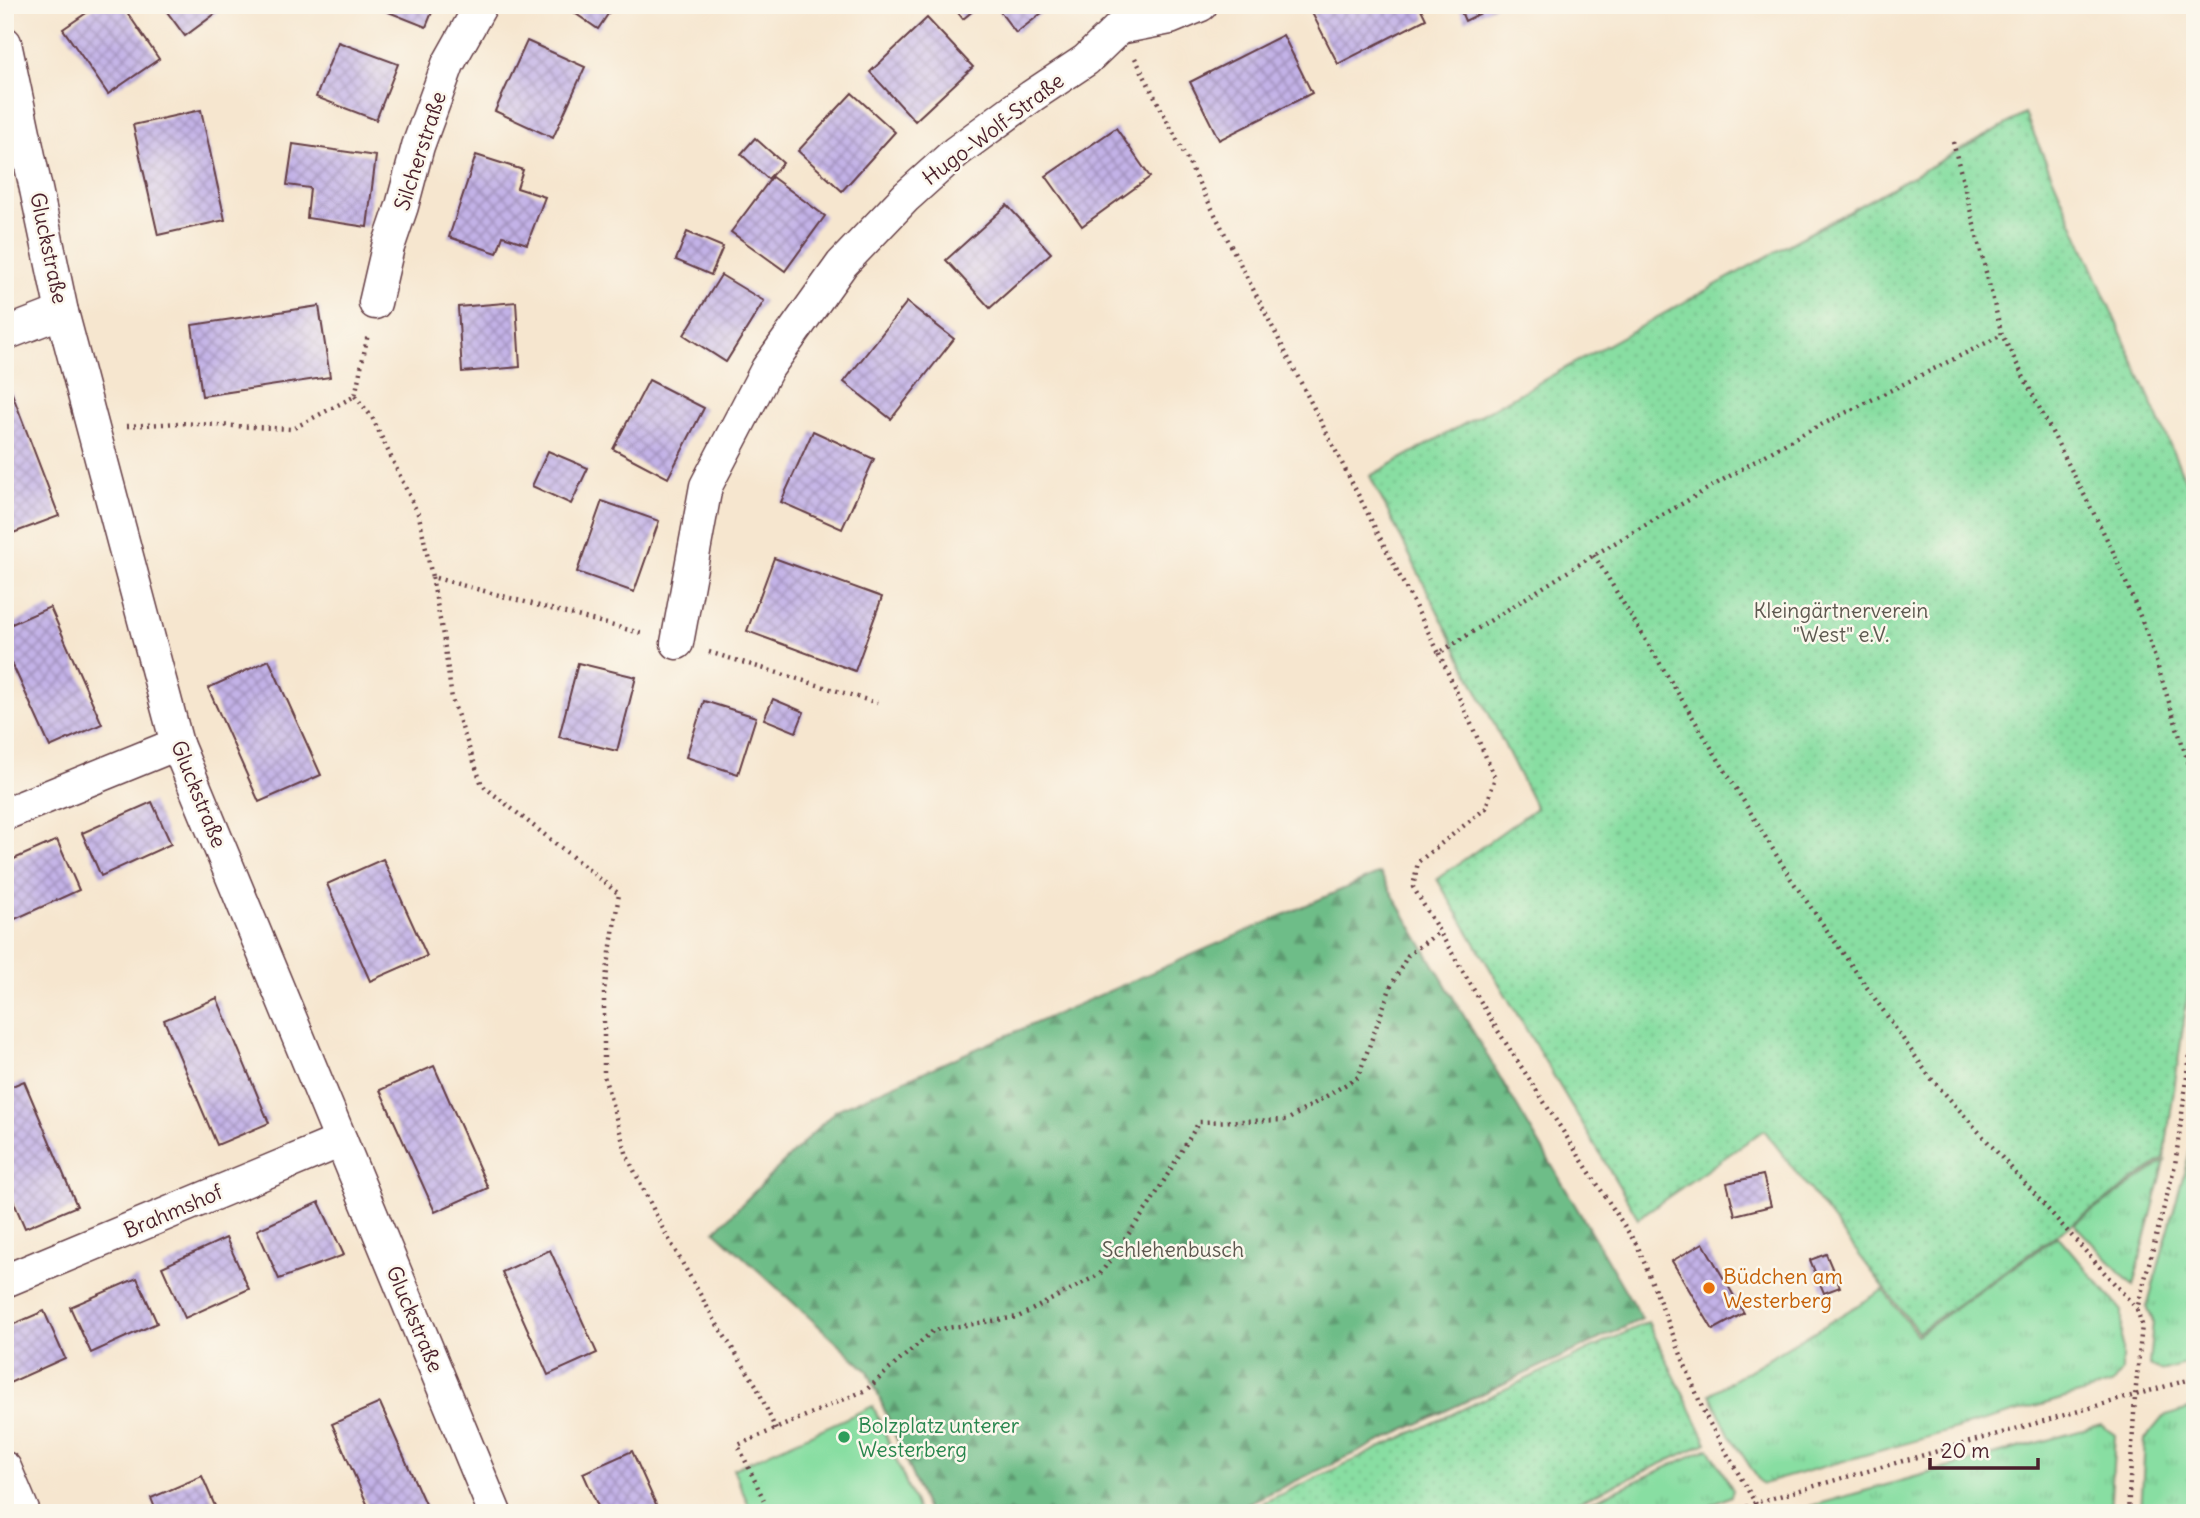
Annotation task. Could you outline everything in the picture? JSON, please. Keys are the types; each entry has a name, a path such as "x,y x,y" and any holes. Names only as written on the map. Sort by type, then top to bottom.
{"street":[{"name":"Silcherstraße","path":"375,303 388,247 418,146 448,64 481,5"},
{"path":"1114,16 1170,18 1201,5"},
{"name":"Hugo-Wolf-Straße","path":"677,643 706,486 767,369 842,264 906,197 956,152 1086,60 1114,16"},
{"name":"Gluckstraße","path":"5,43 62,313 177,744 495,1513"},
{"path":"5,334 62,313"},
{"path":"5,814 177,744"},
{"name":"Brahmshof","path":"5,1282 341,1141"},
{"path":"5,1468 24,1513"}],"path":[{"path":"1114,16 1439,653 1495,777 1486,808 1418,862 1413,887 1498,1031 1639,1247 1705,1415 1761,1513"},
{"path":"1952,142 2002,335 2112,549 2147,633 2195,784"},
{"path":"355,396 375,303"},
{"path":"1439,653 1594,555 1794,438 2002,335"},
{"path":"93,428 180,423 292,429 355,396"},
{"path":"355,396 372,417 419,516 444,641 452,699 482,785 619,894 604,991 604,1076 627,1156 662,1227 718,1326 757,1385 776,1430"},
{"path":"1594,555 1791,879 1929,1076 2137,1309 2142,1325 2128,1513"},
{"path":"432,577 677,643 877,703"},
{"path":"770,1513 738,1445 866,1390 933,1330 1018,1317 1100,1274 1150,1204 1199,1122 1287,1120 1358,1077 1391,986 1408,955 1439,932"},
{"path":"2137,1309 2175,1165 2195,1018"},
{"path":"1734,1513 1755,1503 2195,1378"}],"green space":[{"name":"Kleingärtnerverein \"West\" e.V.","path":"2025,114 2195,502 2195,944 2164,1159 1918,1332 1764,1130 1638,1218 1437,879 1536,808 1370,476"},
{"name":"Schlehenbusch","path":"1380,873 1642,1319 1227,1513 928,1513 868,1371 715,1231 836,1110"},
{"path":"2195,1106 2195,1361 2161,1371 2149,1365 2153,1321 2147,1307 2189,1155"},
{"path":"2165,1161 2133,1286 2074,1224"},
{"path":"2058,1236 2122,1311 2122,1371 2111,1385 1763,1484 1760,1482 1729,1434 1710,1394 1883,1290 1917,1335"},
{"path":"1648,1322 1707,1443 1553,1513 1241,1513"},
{"name":"Bolzplatz unterer Westerberg","path":"873,1406 919,1513 752,1513 733,1469"},
{"path":"2195,1407 2195,1513 2141,1513 2145,1439 2163,1417"},
{"path":"2101,1425 2115,1435 2110,1513 1786,1513"},
{"path":"1709,1448 1733,1490 1731,1496 1695,1513 1566,1513"}],"building":[{"path":"98,5 122,5 159,59 108,94 63,29"},
{"path":"162,5 227,5 185,36"},
{"path":"371,5 435,5 426,27"},
{"path":"563,5 614,5 598,29"},
{"path":"952,5 980,5 963,19"},
{"path":"995,5 1052,5 1016,33"},
{"path":"1326,5 1419,5 1426,19 1338,64 1312,13"},
{"path":"1458,5 1497,5 1465,21"},
{"path":"927,18 973,67 915,121 870,72"},
{"path":"1283,35 1312,93 1219,140 1190,82"},
{"path":"527,41 585,67 553,138 495,111"},
{"path":"338,42 398,64 376,120 316,97"},
{"path":"852,93 895,132 842,191 798,151"},
{"path":"201,110 225,220 158,235 133,125"},
{"path":"1116,128 1150,177 1082,226 1046,176"},
{"path":"755,138 783,163 768,179 741,154"},
{"path":"293,144 376,156 367,227 307,218 310,188 287,185"},
{"path":"476,155 523,170 517,188 545,197 527,244 503,236 497,253 449,237"},
{"path":"772,177 825,216 785,271 731,232"},
{"path":"1007,205 1051,253 990,308 946,260"},
{"path":"687,232 723,247 711,275 676,260"},
{"path":"721,275 764,301 726,362 684,335"},
{"path":"516,302 520,367 462,372 458,307"},
{"path":"907,302 954,339 891,419 844,382"},
{"path":"319,306 330,377 202,396 192,325"},
{"path":"5,375 59,516 5,536"},
{"path":"649,380 704,408 668,478 613,449"},
{"path":"813,431 874,459 842,529 781,502"},
{"path":"548,451 588,468 571,504 532,486"},
{"path":"602,501 659,521 634,592 577,572"},
{"path":"774,558 882,597 855,671 747,631"},
{"path":"50,607 102,724 50,747 5,648 5,627"},
{"path":"269,660 321,775 259,802 208,688"},
{"path":"578,663 636,677 617,751 559,737"},
{"path":"773,699 804,712 796,732 764,719"},
{"path":"704,701 756,717 738,774 686,757"},
{"path":"152,802 171,844 101,876 82,833"},
{"path":"57,840 79,890 13,920 5,904 5,863"},
{"path":"383,859 427,956 370,981 327,884"},
{"path":"217,998 269,1123 217,1145 164,1020"},
{"path":"434,1066 488,1188 435,1212 380,1090"},
{"path":"24,1081 77,1206 25,1228 5,1182 5,1089"},
{"path":"1763,1175 1771,1206 1735,1215 1727,1183"},
{"path":"319,1202 344,1255 279,1279 257,1230"},
{"path":"226,1238 249,1289 185,1318 162,1267"},
{"path":"1703,1243 1744,1313 1713,1330 1672,1261"},
{"path":"550,1250 597,1353 548,1375 502,1272"},
{"path":"1826,1254 1840,1287 1824,1293 1810,1260"},
{"path":"137,1278 157,1323 91,1353 70,1307"},
{"path":"44,1311 65,1358 5,1385 5,1328"},
{"path":"380,1403 429,1513 371,1513 332,1424"},
{"path":"632,1451 660,1513 601,1513 583,1473"},
{"path":"202,1476 218,1513 157,1513 151,1498"}],"place":[{"name":"Büdchen am Westerberg","path":"1709,1288"},
{"name":"Bolzplatz unterer Westerberg","path":"844,1437"}]}
